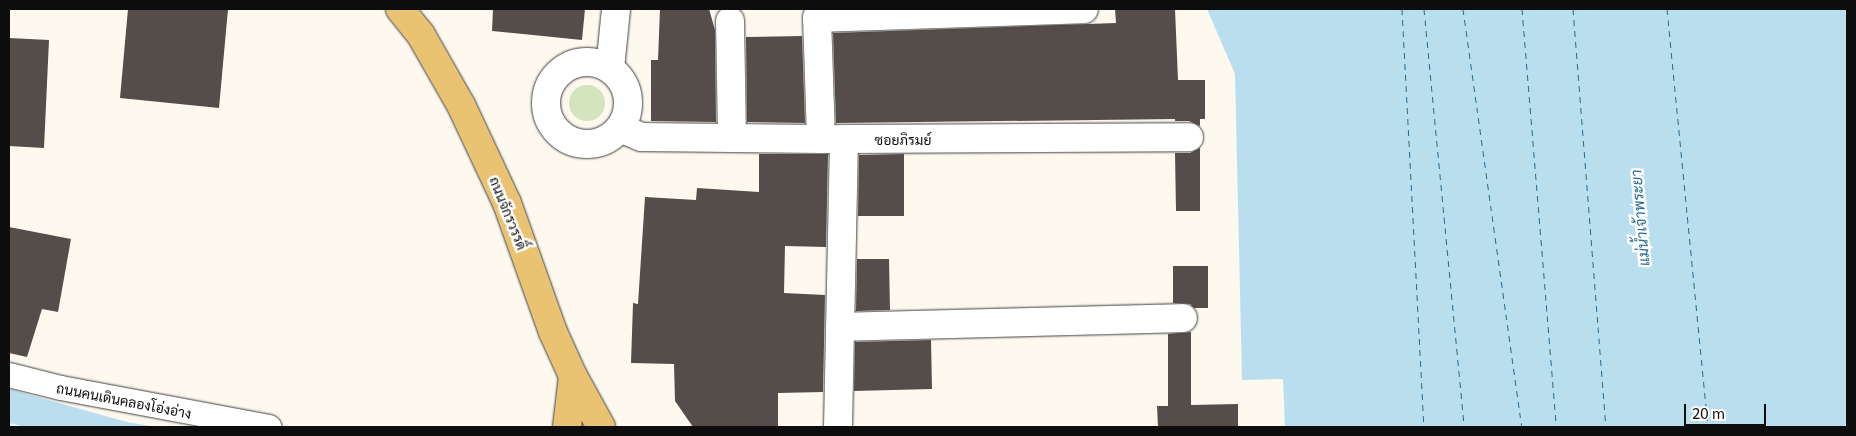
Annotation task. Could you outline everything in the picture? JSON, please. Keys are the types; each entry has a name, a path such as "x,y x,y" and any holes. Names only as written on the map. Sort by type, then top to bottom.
{"main road":[{"name":"ถนนจักรวรรดิ์","path":"400,9 421,35 461,105 507,203 554,332 573,376 601,427"},
{"path":"567,427 573,376"}],"street":[{"path":"610,69 616,9"},
{"path":"838,427 840,327 832,139 817,18 1084,9"},
{"path":"730,21 732,138"},
{"path":"584,61 598,63 610,69 620,78 626,90 628,103 626,116 620,128 610,138 598,143 584,144 571,141 559,133 550,123 546,109 546,96 551,83 560,72 571,65 584,61"},
{"name":"ซอยภิรมย์","path":"620,128 641,137 832,139 1189,137"},
{"path":"840,327 1183,318"},
{"name":"ถนนคนเดินคลองโอ่งอ่าง","path":"9,375 62,388 269,427"}],"green space":[{"path":"587,85 594,86 600,90 604,96 604,110 600,116 594,120 587,121 580,120 574,116 570,110 569,103 570,96 574,90 580,86"}],"water":[{"name":"แม่น้ำเจ้าพระยา","path":"1207,9 1847,9 1847,427 1285,427 1283,379 1242,380 1235,74"},
{"path":"9,389 127,422 156,427 25,427 9,423"}],"building":[{"path":"128,9 228,9 219,108 120,98"},
{"path":"493,9 585,9 582,40 492,31"},
{"path":"660,9 709,9 715,30 716,122 651,121 651,60 658,60"},
{"path":"1115,9 1175,9 1178,80 1205,80 1205,119 1200,119 1200,126 1189,121 1175,121 1175,119 836,123 833,33 1116,23"},
{"path":"802,36 805,123 747,122 746,37"},
{"path":"9,38 49,40 44,148 9,146"},
{"path":"1200,148 1200,211 1176,211 1175,153 1190,153"},
{"path":"759,154 828,154 826,247 785,246 784,293 825,295 823,392 778,393 778,427 693,427 675,401 674,364 631,363 633,303 638,304 645,197 696,200 697,188 759,192"},
{"path":"904,154 904,216 858,216 859,155"},
{"path":"9,227 71,239 58,312 42,309 27,357 9,353"},
{"path":"857,259 889,259 890,310 856,311"},
{"path":"1173,266 1208,266 1208,308 1194,308 1190,304 1173,303"},
{"path":"1191,332 1191,405 1238,404 1238,427 1158,427 1157,406 1168,406 1168,334"},
{"path":"931,340 932,389 854,391 855,342"}],"ferry route":[{"path":"1402,9 1424,427"},
{"path":"1424,9 1464,427"},
{"path":"1463,9 1522,427"},
{"path":"1522,9 1556,427"},
{"path":"1573,9 1606,427"},
{"path":"1667,9 1708,427"}]}
